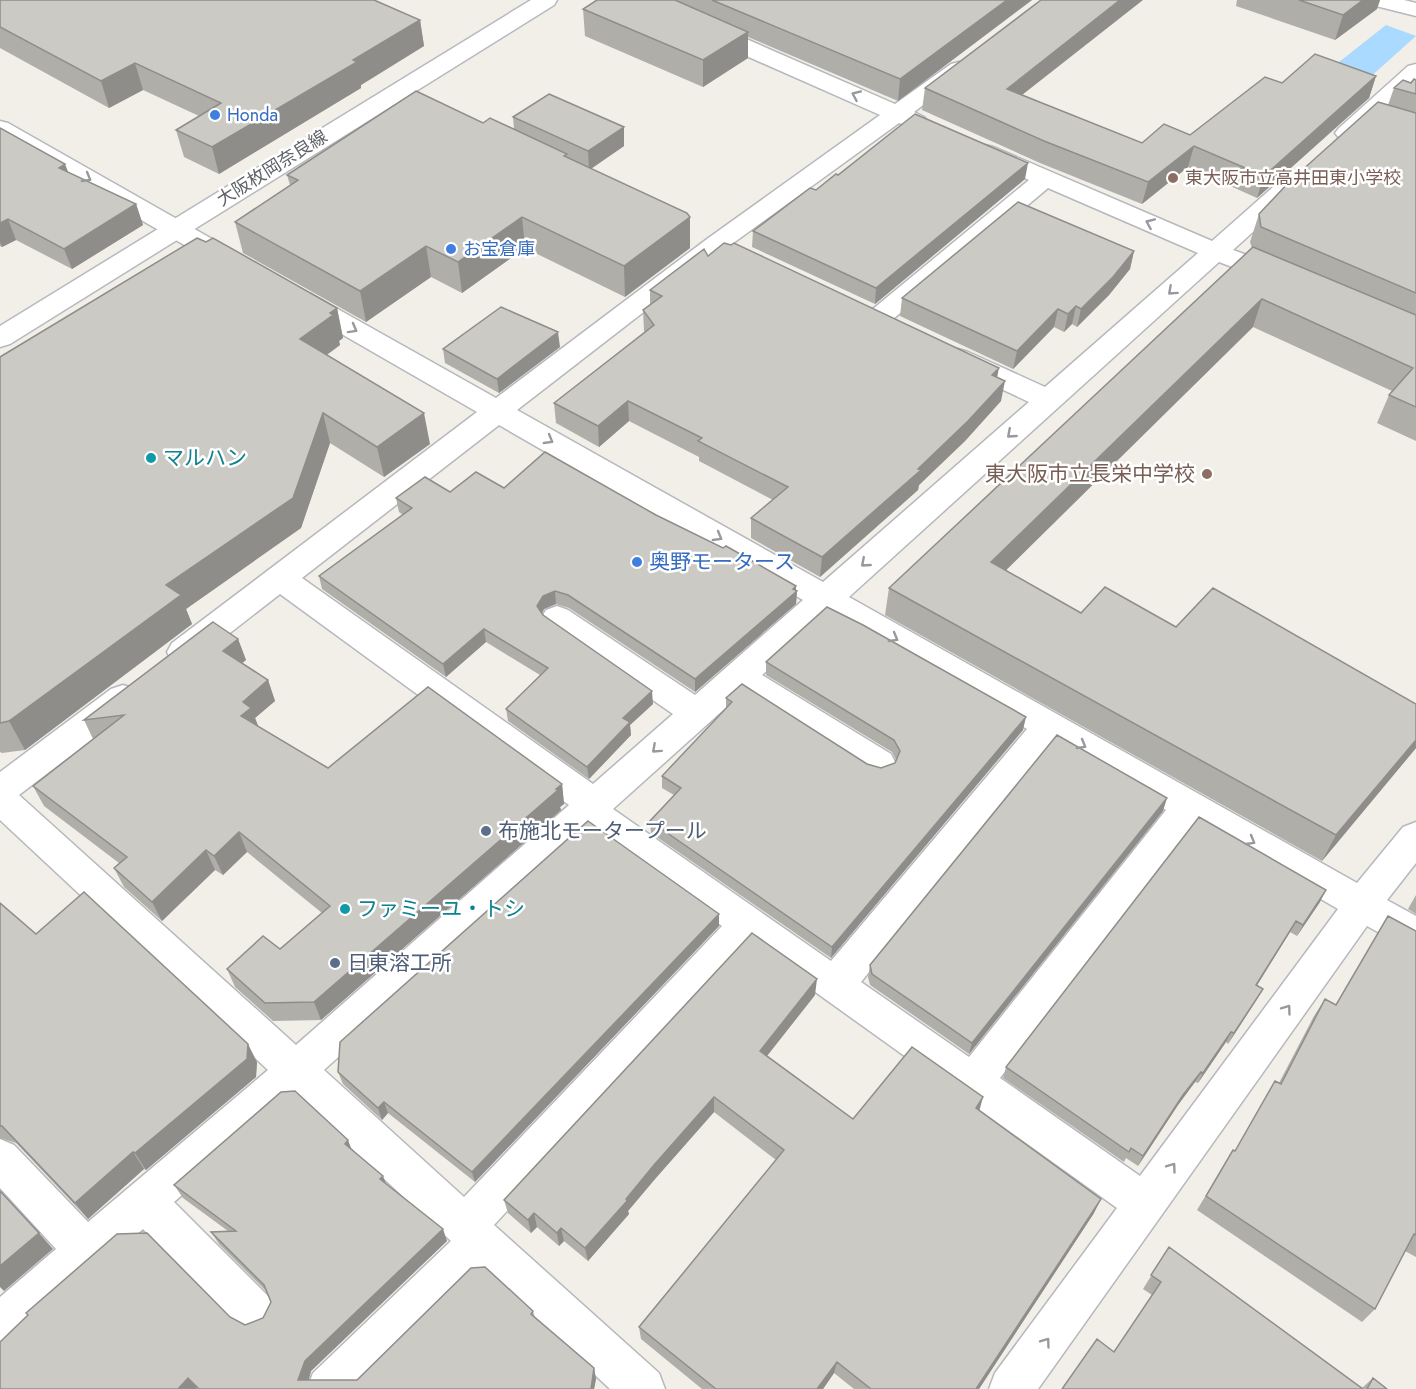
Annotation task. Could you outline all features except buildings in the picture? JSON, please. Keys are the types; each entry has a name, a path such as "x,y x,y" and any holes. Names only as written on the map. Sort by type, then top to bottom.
{"street":[{"name":"大阪枚岡奈良線","path":"0,338 174,228 546,0"},
{"path":"639,0 1258,270"},
{"path":"1380,0 1416,10"},
{"path":"0,791 716,244 975,57"},
{"path":"0,1325 294,1071 1320,157 1374,121 1416,71"},
{"path":"397,91 425,104"},
{"path":"0,128 1416,935"},
{"path":"877,320 1046,178"},
{"path":"942,350 1049,400"},
{"path":"280,578 748,924 1145,1204"},
{"path":"556,618 696,713"},
{"path":"738,676 879,764"},
{"path":"835,985 1049,726"},
{"path":"0,800 637,1387"},
{"path":"973,1083 1190,806"},
{"path":"1012,1389 1362,904 1416,837"},
{"path":"329,1389 473,1234 748,924"},
{"path":"0,1159 86,1251"},
{"path":"144,1202 254,1312"}],"water":[{"path":"1386,25 1416,36 1368,79 1334,66"}],"place":[{"name":"Honda","path":"215,115"},
{"name":"東大阪市立高井田東小学校","path":"1173,178"},
{"name":"お宝倉庫","path":"451,249"},
{"name":"マルハン","path":"151,458"},
{"name":"東大阪市立長栄中学校","path":"1207,474"},
{"name":"奥野モータース","path":"637,562"},
{"name":"布施北モータープール","path":"486,831"},
{"name":"ファミーユ・トシ","path":"345,909"},
{"name":"日東溶工所","path":"335,963"}]}
